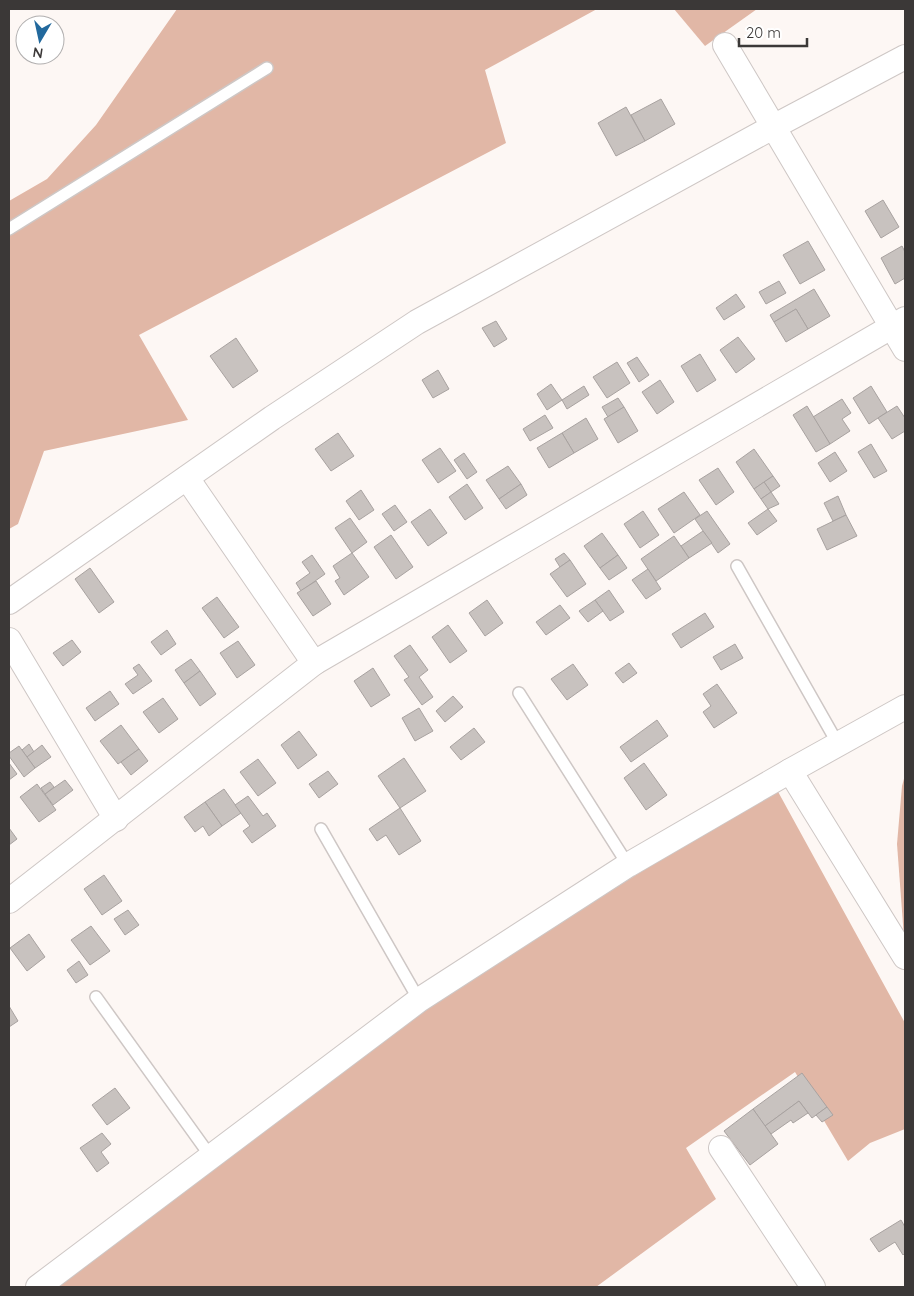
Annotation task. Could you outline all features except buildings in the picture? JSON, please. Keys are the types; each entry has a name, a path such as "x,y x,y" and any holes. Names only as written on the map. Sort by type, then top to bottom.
{"street":[{"path":"725,45 773,127 899,323 905,349"},
{"path":"9,602 272,418 417,322 905,57"},
{"path":"9,901 314,664 899,323"},
{"path":"187,478 314,664"},
{"path":"9,640 116,819"},
{"path":"38,1287 419,1000 628,864 905,707"},
{"path":"790,771 905,957"},
{"path":"721,1148 813,1287"}],"lane":[{"path":"9,229 266,68"},
{"path":"737,566 838,744"},
{"path":"519,693 628,864"},
{"path":"321,829 419,1000"},
{"path":"96,997 211,1157"}],"shaded area":[{"path":"177,9 597,9 485,70 506,143 139,335 188,420 44,451 18,524 9,529 9,201 47,179 96,125"},
{"path":"674,9 757,9 705,46"},
{"path":"905,775 905,951 897,844 902,786"},
{"path":"776,788 905,1023 905,1129 870,1143 848,1161 795,1072 686,1148 716,1199 596,1287 58,1287 423,1007"}]}
